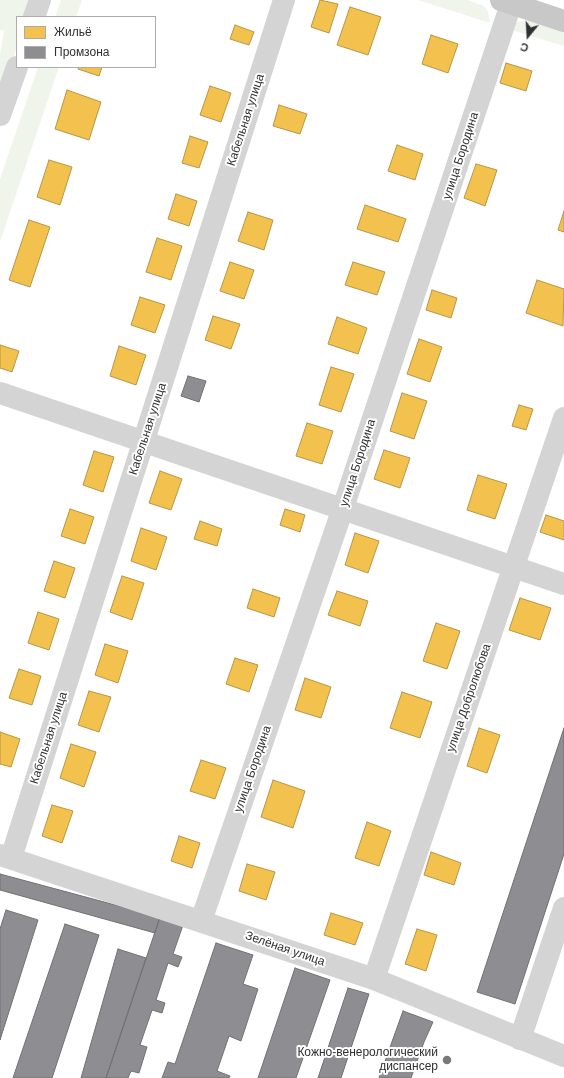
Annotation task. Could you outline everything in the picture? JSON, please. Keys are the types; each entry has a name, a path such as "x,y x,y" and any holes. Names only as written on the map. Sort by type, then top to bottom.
{"main road":[{"path":"506,2 544,7 564,21"}],"street":[{"path":"34,16 40,0"},
{"name":"Кабельная улица","path":"5,856 144,441 284,0"},
{"name":"улица Бородина","path":"201,921 343,508 506,2"},
{"path":"0,115 17,68"},
{"path":"0,393 564,584"},
{"name":"улица Добролюбова","path":"374,979 564,418"},
{"name":"Зелёная улица","path":"5,856 374,979 564,1056"},
{"path":"520,1039 564,908"}],"shaded area":[{"path":"0,0 33,0 27,16 16,16 16,50 0,96 0,54 4,31 0,30"},
{"path":"61,0 82,0 76,16 55,16"},
{"path":"418,0 468,0 484,6 488,12 490,23"},
{"path":"531,20 564,31 564,46 508,29 513,22"},
{"path":"38,68 59,68 0,242 0,179"}],"building: Жильё":[{"path":"320,0 338,4 329,33 311,27"},
{"path":"350,7 381,17 368,55 337,45"},
{"path":"235,25 254,32 249,45 230,39"},
{"path":"431,35 458,44 448,73 422,64"},
{"path":"506,63 532,71 526,91 500,83"},
{"path":"78,68 102,68 99,76"},
{"path":"210,86 231,93 221,122 200,115"},
{"path":"67,90 101,102 89,140 55,129"},
{"path":"279,105 307,114 300,134 273,126"},
{"path":"190,136 208,142 199,168 182,163"},
{"path":"397,145 423,154 415,180 388,171"},
{"path":"49,160 72,167 60,205 37,197"},
{"path":"476,164 497,170 485,206 464,198"},
{"path":"176,194 197,201 189,226 168,219"},
{"path":"365,205 406,219 398,242 357,229"},
{"path":"564,211 564,232 558,230"},
{"path":"248,212 273,220 264,250 238,241"},
{"path":"29,220 50,227 30,287 9,280"},
{"path":"157,238 182,246 171,280 146,272"},
{"path":"230,262 254,270 244,299 220,291"},
{"path":"353,262 385,272 377,295 345,285"},
{"path":"537,280 564,289 563,326 526,313"},
{"path":"432,290 457,298 451,318 426,310"},
{"path":"140,297 165,305 155,333 131,325"},
{"path":"213,316 240,324 231,349 205,340"},
{"path":"337,317 367,328 358,354 328,344"},
{"path":"419,339 442,347 430,382 407,374"},
{"path":"0,345 19,351 12,372 0,368"},
{"path":"119,346 146,355 136,385 110,376"},
{"path":"331,367 354,374 341,412 319,405"},
{"path":"402,393 427,401 414,439 390,431"},
{"path":"519,405 533,409 526,430 512,426"},
{"path":"307,423 333,431 322,464 296,456"},
{"path":"384,450 410,458 400,488 374,479"},
{"path":"94,451 114,457 103,492 83,485"},
{"path":"160,471 182,479 171,510 149,503"},
{"path":"478,475 507,484 495,519 467,510"},
{"path":"70,509 94,517 85,544 61,536"},
{"path":"285,509 305,515 300,532 280,525"},
{"path":"546,515 564,521 564,540 540,532"},
{"path":"200,521 222,529 217,546 194,539"},
{"path":"141,528 167,537 156,570 131,561"},
{"path":"355,533 379,541 368,573 345,565"},
{"path":"54,561 75,568 65,598 44,591"},
{"path":"122,576 144,583 132,620 110,612"},
{"path":"253,589 280,598 274,617 247,608"},
{"path":"337,591 368,601 360,626 328,615"},
{"path":"520,598 551,608 540,640 509,630"},
{"path":"38,612 59,619 49,650 28,643"},
{"path":"436,623 460,631 447,669 423,661"},
{"path":"105,644 128,651 118,683 95,675"},
{"path":"235,658 258,665 249,692 226,684"},
{"path":"19,669 41,676 32,705 9,698"},
{"path":"305,678 331,687 321,718 295,710"},
{"path":"89,691 111,697 99,732 78,725"},
{"path":"402,692 432,702 420,738 390,728"},
{"path":"479,728 500,735 487,773 467,766"},
{"path":"0,732 20,739 11,767 0,764"},
{"path":"71,744 96,752 84,787 60,778"},
{"path":"201,760 226,768 215,799 190,791"},
{"path":"273,780 305,791 293,828 261,817"},
{"path":"52,805 73,811 62,843 42,836"},
{"path":"367,822 391,831 379,866 355,858"},
{"path":"179,836 200,843 192,868 171,861"},
{"path":"431,852 461,863 454,885 424,875"},
{"path":"247,864 275,872 266,900 239,891"},
{"path":"331,913 363,923 355,945 324,935"},
{"path":"417,929 437,935 426,971 405,964"}],"building: Промзона":[{"path":"188,376 206,381 199,402 181,396"},
{"path":"564,728 564,854 515,1004 477,992"},
{"path":"0,874 160,917 155,933 0,890"},
{"path":"6,910 38,920 0,1040 0,929"},
{"path":"160,917 183,925 173,954 182,957 178,967 168,963 156,1000 165,1003 162,1013 152,1010 140,1045 147,1047 139,1073 131,1071 128,1078 106,1078"},
{"path":"65,924 99,935 52,1078 13,1078"},
{"path":"216,943 253,955 243,984 258,989 241,1041 229,1036 217,1071 230,1076 229,1078 162,1078 168,1062 175,1064"},
{"path":"118,949 146,958 106,1078 81,1078"},
{"path":"295,968 330,980 296,1078 258,1078"},
{"path":"348,988 369,994 341,1078 318,1078"},
{"path":"403,1011 433,1022 411,1078 379,1078"}],"place":[{"name":"Кожно-венерологический диспансер","path":"447,1060"}]}
